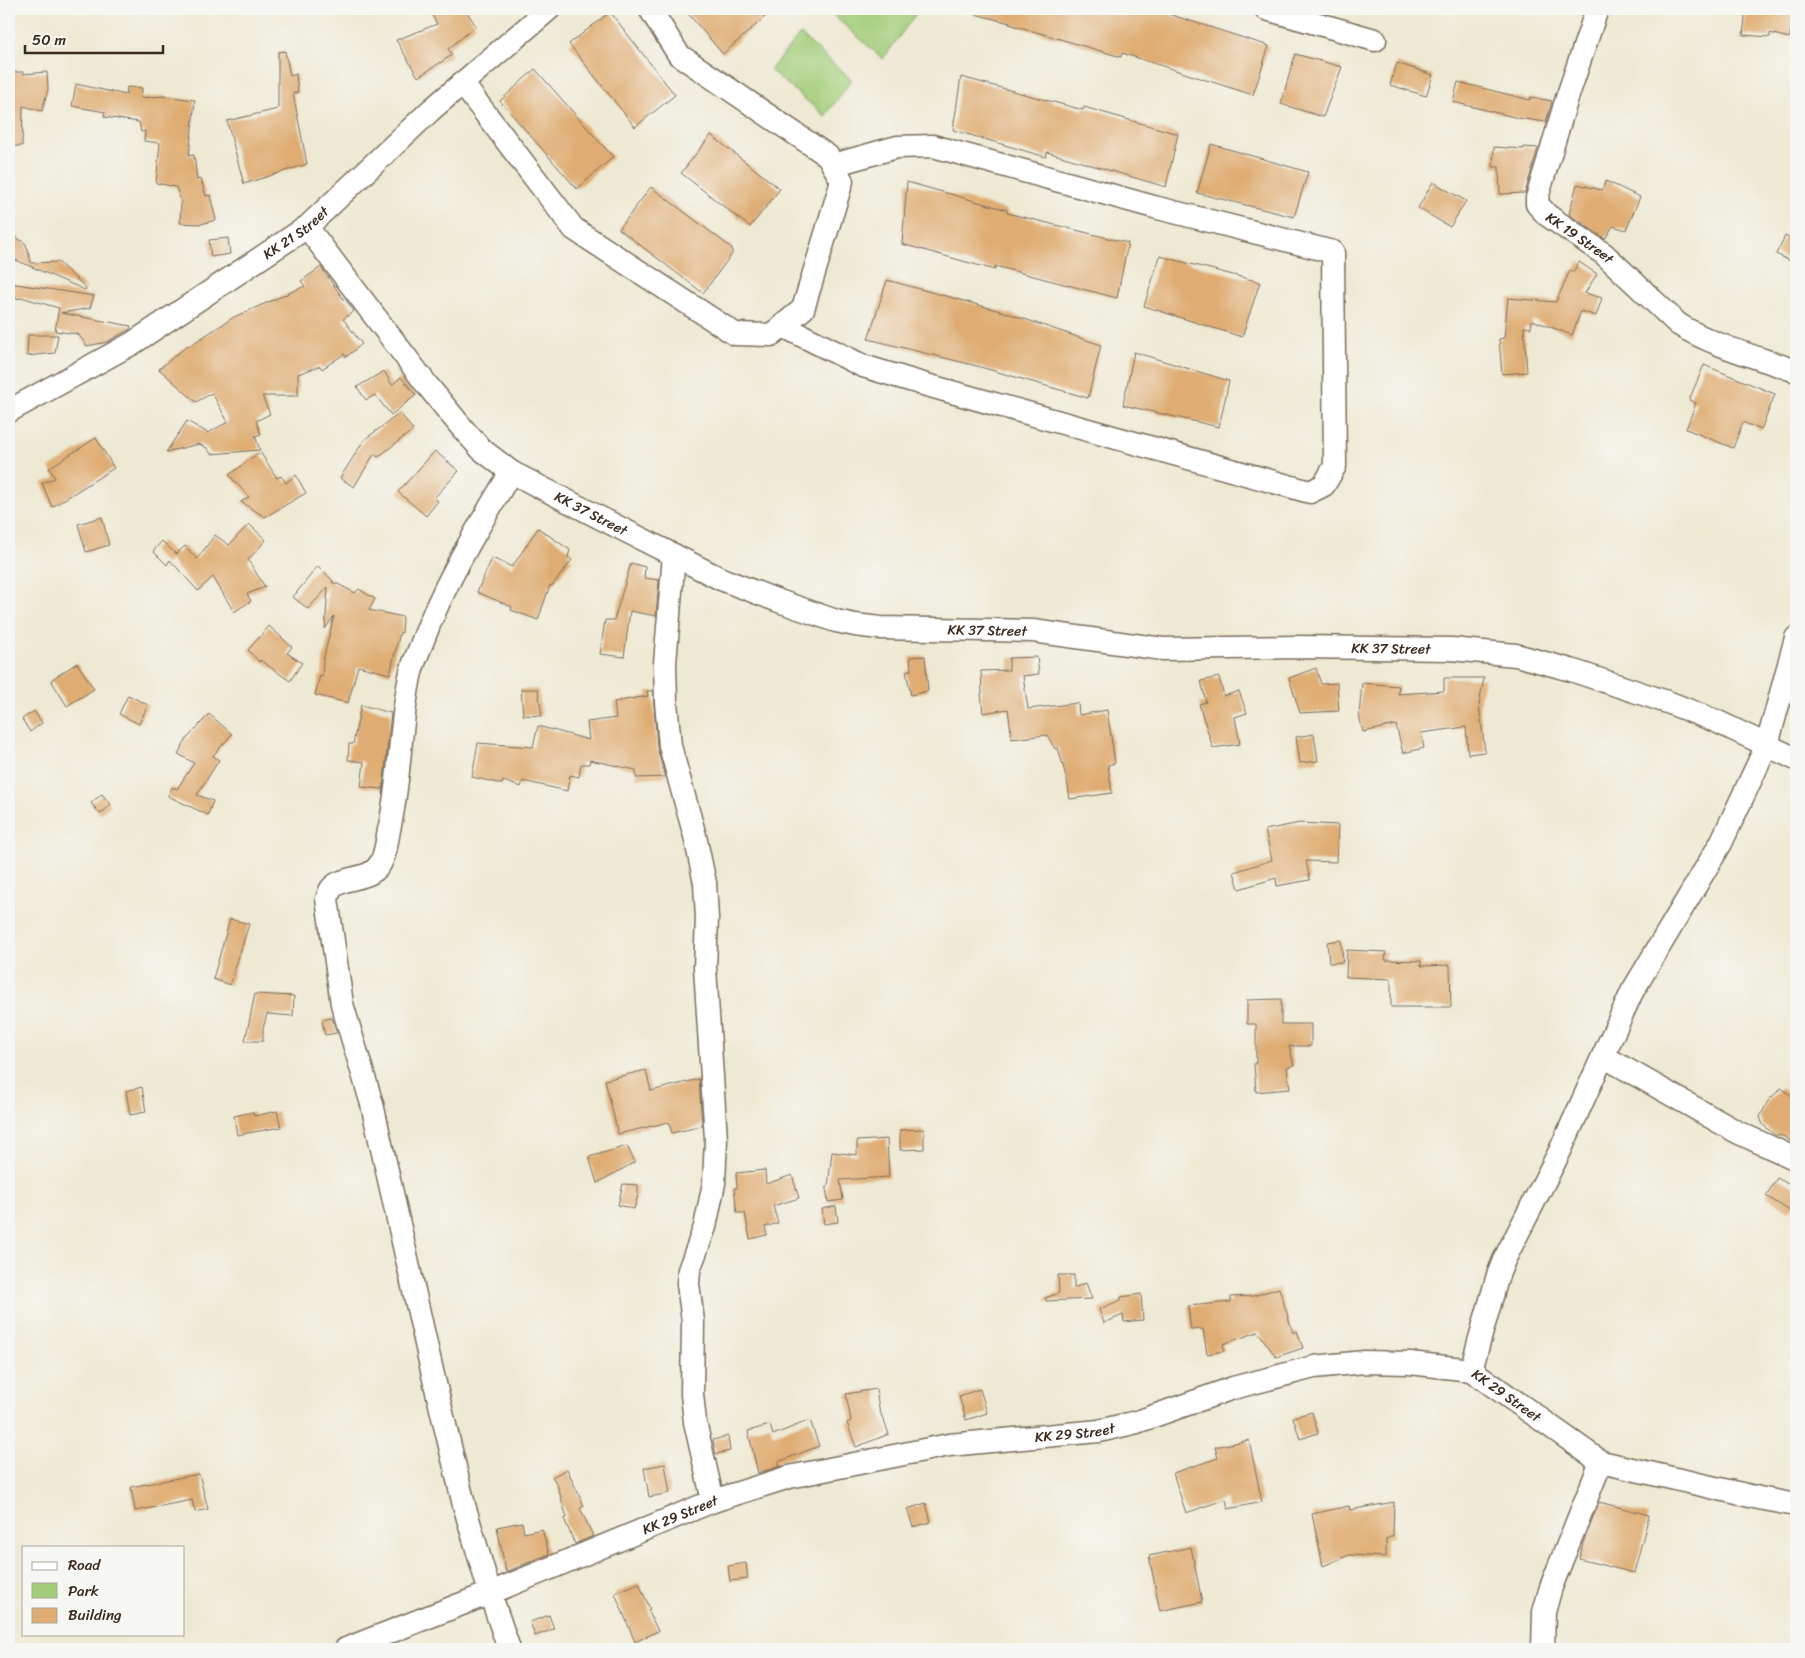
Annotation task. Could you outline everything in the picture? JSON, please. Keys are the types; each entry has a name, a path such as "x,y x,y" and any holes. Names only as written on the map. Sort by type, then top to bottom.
{"street":[{"name":"KK 21 Street","path":"9,412 133,343 308,227 431,110 548,9"},
{"path":"462,83 574,230 735,334 771,335 803,310 842,181 828,156 679,54 650,9"},
{"path":"1270,9 1375,40"},
{"name":"KK 19 Street","path":"1597,9 1567,98 1537,198 1537,204 1547,215 1604,254 1678,324 1692,333 1707,339 1796,371"},
{"path":"783,326 863,366 1310,492 1324,485 1335,466 1333,252 1154,207 933,146 897,147 833,165"},
{"name":"KK 37 Street","path":"308,227 427,385 463,429 481,449 511,472 730,582 836,621 880,628 1033,630 1162,649 1297,647 1451,649 1516,655 1571,670 1670,703 1718,722 1796,759"},
{"path":"509,1649 464,1505 372,1104 342,1004 327,900 330,890 336,885 369,874 377,869 382,861 393,811 402,724 411,671 430,619 465,550 511,472"},
{"path":"674,555 665,662 666,702 670,746 705,883 707,918 705,968 716,1139 715,1174 705,1227 689,1270 688,1284 693,1321 692,1394 695,1422 713,1501"},
{"path":"1471,1370 1498,1275 1559,1153 1632,992 1721,843 1767,745 1796,638"},
{"path":"1603,1056 1737,1132 1796,1159"},
{"name":"KK 29 Street","path":"346,1649 713,1501 789,1477 949,1445 1099,1431 1137,1422 1233,1388 1314,1367 1364,1362 1410,1363 1471,1370 1601,1462 1759,1498 1796,1504"},
{"path":"1543,1649 1544,1612 1551,1587 1601,1462"}],"green space":[{"path":"826,9 908,9 915,15 883,59"},
{"path":"800,34 852,80 825,116 770,70"}],"building":[{"path":"439,9 465,9 476,26 448,49 452,55 418,77 396,40 437,24 431,13"},
{"path":"684,9 758,9 765,17 723,54"},
{"path":"976,9 1153,9 1269,46 1253,95 1122,53 1121,57 975,14"},
{"path":"1746,9 1785,9 1796,11 1789,38 1770,33 1770,37 1743,35"},
{"path":"610,12 675,95 635,127 569,44"},
{"path":"285,51 290,76 296,74 298,93 293,93 307,164 244,184 227,121 278,109 278,52"},
{"path":"1295,54 1342,67 1323,117 1281,104"},
{"path":"1397,63 1433,75 1426,96 1390,85"},
{"path":"535,69 613,157 577,189 500,101"},
{"path":"9,72 23,72 23,74 47,72 48,89 42,111 23,106 22,146 9,146"},
{"path":"961,77 1083,110 1084,107 1178,134 1166,187 1047,152 1046,157 953,130"},
{"path":"1458,82 1530,100 1530,97 1552,101 1546,122 1518,118 1453,102"},
{"path":"76,84 126,95 127,87 142,88 141,98 162,96 195,100 189,156 194,155 197,180 201,179 206,196 210,195 216,220 201,224 180,223 181,202 176,187 156,183 160,143 144,141 145,131 141,132 139,122 104,117 105,112 72,106"},
{"path":"711,135 780,189 750,227 681,173"},
{"path":"1211,144 1308,172 1294,217 1197,193"},
{"path":"1494,147 1538,148 1525,193 1500,194 1499,167 1493,167"},
{"path":"1606,181 1640,197 1626,230 1613,226 1605,239 1569,214 1577,184 1602,190"},
{"path":"907,182 1007,210 1007,213 1128,243 1117,298 995,266 995,270 902,244"},
{"path":"1433,182 1466,201 1450,227 1418,208"},
{"path":"651,187 732,248 732,254 703,293 619,229"},
{"path":"9,232 26,244 31,263 58,262 86,288 85,290 9,257"},
{"path":"1785,236 1796,242 1796,264 1776,254"},
{"path":"228,238 230,254 211,257 209,240"},
{"path":"1160,256 1260,282 1242,337 1144,306"},
{"path":"1579,262 1597,274 1585,293 1602,298 1596,316 1581,311 1572,335 1532,320 1531,328 1524,327 1527,372 1502,374 1499,339 1504,338 1508,298 1556,302 1570,270 1573,272"},
{"path":"321,267 354,311 343,319 362,344 346,357 344,354 322,369 320,366 298,374 298,396 262,396 270,414 256,421 261,434 255,436 260,450 211,454 207,448 199,444 166,452 187,421 208,433 228,422 212,393 196,402 159,369 188,345 234,317 305,286 301,281"},
{"path":"887,280 1004,312 1101,345 1088,398 977,366 868,339"},
{"path":"9,283 94,296 90,308 61,313 131,326 130,329 107,342 87,346 78,334 55,331 59,308 24,298 9,299"},
{"path":"28,335 58,335 55,353 27,356"},
{"path":"1134,352 1229,381 1219,427 1123,405"},
{"path":"1704,365 1775,394 1761,430 1743,422 1733,448 1686,429 1696,403 1689,400"},
{"path":"384,371 392,385 401,377 416,395 391,415 375,395 366,400 357,387"},
{"path":"400,413 413,430 378,457 374,454 354,487 340,478 364,440"},
{"path":"96,438 114,468 52,507 42,483 55,478 49,468"},
{"path":"435,451 459,471 434,498 438,501 426,516 398,492"},
{"path":"260,452 277,478 281,476 286,483 296,475 306,493 265,517 241,502 249,497 229,475"},
{"path":"102,517 109,545 86,552 78,524"},
{"path":"249,524 266,540 248,560 265,587 247,594 251,601 234,612 213,577 198,591 170,560 167,565 153,551 162,541 176,554 185,546 197,559 215,535 229,545"},
{"path":"538,528 570,550 568,557 572,560 552,586 550,585 538,620 511,610 512,607 477,592 492,558 512,567"},
{"path":"631,563 645,567 644,578 659,580 656,616 630,611 624,657 600,654 605,620 614,620"},
{"path":"318,566 333,581 332,583 336,583 355,593 359,589 375,599 369,610 403,617 402,633 400,632 390,674 358,666 348,703 315,695 320,675 322,677 323,660 334,616 325,629 328,587 308,609 293,597"},
{"path":"269,626 292,647 287,653 302,663 290,681 260,660 259,662 248,650"},
{"path":"925,656 928,691 911,695 906,671 911,670 910,657"},
{"path":"1037,657 1039,674 1023,676 1028,709 1078,703 1079,715 1107,710 1115,763 1108,765 1112,793 1070,799 1058,748 1055,749 1047,735 1012,739 1008,709 983,713 981,671 1009,670 1009,658"},
{"path":"77,663 94,689 67,706 51,680"},
{"path":"1316,668 1321,684 1337,683 1339,711 1300,713 1289,678"},
{"path":"1219,677 1224,696 1239,691 1247,713 1235,717 1240,744 1213,748 1199,704 1206,702 1201,681"},
{"path":"1444,678 1484,678 1479,704 1485,752 1468,754 1466,727 1421,733 1424,748 1403,753 1396,725 1363,732 1359,715 1362,683 1399,686 1398,694 1444,691"},
{"path":"521,689 538,689 542,716 523,715"},
{"path":"647,691 653,691 657,747 665,777 636,778 636,770 590,760 589,764 581,764 579,777 570,775 567,791 523,781 521,787 503,781 502,784 472,777 478,743 533,747 538,726 589,740 587,722 616,718 614,702 648,696"},
{"path":"128,695 148,705 139,724 119,714"},
{"path":"361,705 391,713 383,789 361,787 364,762 348,760 349,744 353,744"},
{"path":"34,711 42,723 30,732 22,719"},
{"path":"209,714 232,734 213,756 219,760 197,795 213,801 208,815 168,796 172,787 177,789 194,763 178,754 185,741"},
{"path":"1314,734 1318,761 1300,763 1296,737"},
{"path":"102,794 111,805 100,814 91,803"},
{"path":"1300,823 1338,825 1336,862 1306,861 1310,880 1277,886 1276,878 1239,889 1234,872 1272,860 1265,830"},
{"path":"230,919 249,924 230,985 213,979"},
{"path":"1341,940 1343,962 1329,963 1327,942"},
{"path":"1347,950 1386,952 1385,960 1421,961 1421,966 1450,965 1451,1007 1391,1007 1391,979 1346,977"},
{"path":"255,994 294,996 293,1016 267,1014 263,1029 263,1041 245,1041"},
{"path":"1281,999 1281,1024 1311,1024 1311,1046 1289,1046 1294,1065 1287,1067 1290,1089 1256,1092 1254,1063 1256,1063 1256,1024 1247,1024 1247,1000"},
{"path":"332,1018 337,1033 325,1035 322,1020"},
{"path":"646,1070 651,1091 699,1079 702,1126 672,1133 669,1122 618,1134 605,1080"},
{"path":"142,1087 146,1112 130,1115 126,1091"},
{"path":"1781,1088 1796,1099 1796,1145 1783,1136 1775,1135 1763,1125 1760,1117 1768,1101"},
{"path":"277,1111 281,1127 237,1135 234,1116 253,1112 254,1116"},
{"path":"924,1129 924,1149 900,1150 900,1130"},
{"path":"887,1139 889,1177 840,1180 843,1200 828,1202 826,1188 828,1187 832,1152 857,1155 857,1141"},
{"path":"627,1146 635,1162 597,1183 589,1157"},
{"path":"765,1170 766,1184 792,1175 799,1198 773,1206 778,1223 765,1227 767,1235 750,1239 745,1213 737,1213 734,1188 737,1188 736,1173"},
{"path":"1777,1178 1796,1188 1796,1202 1790,1211 1766,1196"},
{"path":"623,1184 638,1185 638,1195 634,1209 618,1205"},
{"path":"836,1206 838,1222 824,1224 822,1209"},
{"path":"1058,1275 1074,1275 1074,1288 1086,1283 1092,1299 1046,1301 1045,1298 1059,1293"},
{"path":"1279,1288 1293,1333 1297,1331 1303,1348 1276,1357 1258,1332 1223,1344 1224,1351 1207,1354 1203,1329 1191,1330 1188,1306 1231,1302 1231,1297 1253,1296"},
{"path":"1141,1294 1143,1320 1124,1322 1123,1315 1104,1323 1099,1309 1121,1300 1121,1297"},
{"path":"876,1389 879,1409 889,1434 856,1447 847,1423 851,1421 846,1394"},
{"path":"980,1389 987,1413 966,1420 959,1396"},
{"path":"1312,1412 1318,1433 1300,1439 1293,1417"},
{"path":"810,1420 819,1446 778,1462 780,1466 758,1473 748,1431 770,1425 773,1435"},
{"path":"728,1436 730,1451 716,1454 713,1440"},
{"path":"1249,1440 1262,1502 1228,1509 1226,1499 1186,1513 1173,1473 1218,1458 1215,1447"},
{"path":"665,1464 670,1493 649,1497 644,1468"},
{"path":"567,1469 584,1506 580,1508 593,1536 575,1544 564,1519 567,1518 557,1484 552,1477"},
{"path":"199,1474 208,1509 195,1512 192,1500 135,1511 131,1487"},
{"path":"1394,1502 1393,1536 1386,1539 1386,1557 1349,1555 1323,1566 1312,1514 1349,1506 1350,1510"},
{"path":"1599,1502 1649,1515 1634,1573 1579,1559 1583,1543"},
{"path":"926,1503 931,1522 913,1527 907,1509"},
{"path":"522,1522 524,1533 542,1529 549,1554 506,1572 497,1527"},
{"path":"1191,1547 1202,1602 1160,1611 1149,1556"},
{"path":"746,1563 748,1579 730,1581 728,1566"},
{"path":"639,1583 650,1609 648,1610 658,1631 635,1642 615,1593"},
{"path":"549,1615 554,1629 535,1636 530,1622"}]}
